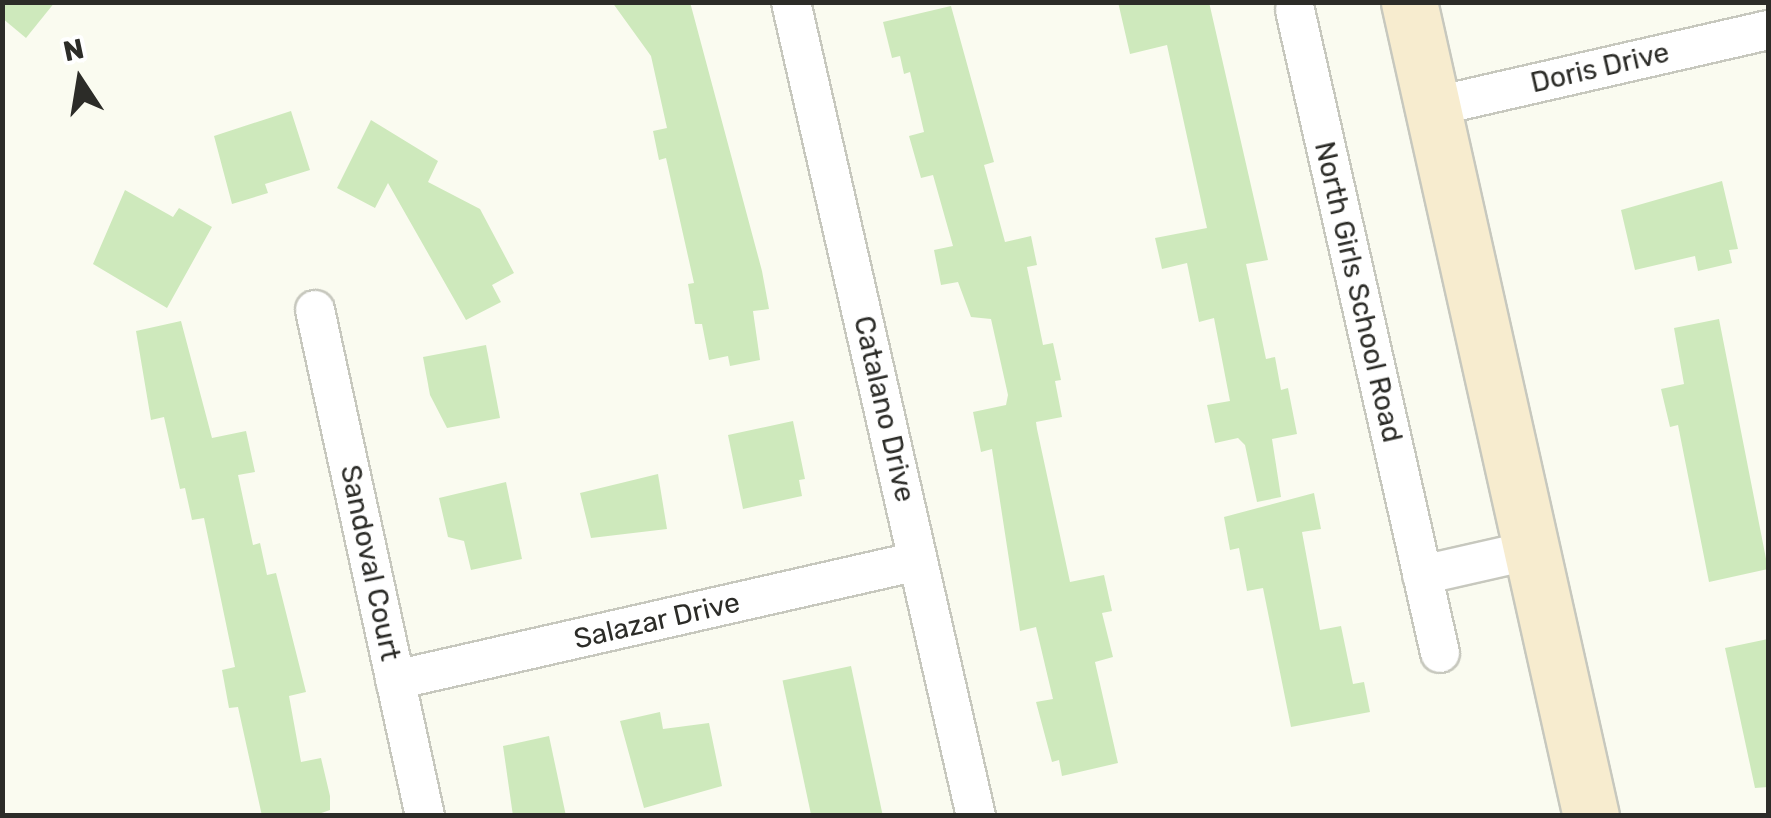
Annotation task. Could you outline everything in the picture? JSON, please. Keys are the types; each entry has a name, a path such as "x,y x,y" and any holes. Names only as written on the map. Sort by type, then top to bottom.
{"main road":[{"path":"1409,2 1591,816"}],"street":[{"name":"Catalano Drive","path":"791,2 976,816"},
{"name":"North Girls School Road","path":"1294,10 1440,653"},
{"name":"Doris Drive","path":"1432,107 1768,30"},
{"name":"Sandoval Court","path":"315,310 425,816"},
{"path":"1422,575 1532,550"},
{"name":"Salazar Drive","path":"395,680 918,562"}],"building":[{"path":"2,2 55,2 26,38 2,18"},
{"path":"612,2 690,2 762,271 769,309 753,311 760,360 730,366 728,356 709,360 702,324 695,324 688,284 694,283 666,158 659,160 653,131 667,128 651,56"},
{"path":"1118,2 1209,2 1268,260 1246,264 1266,359 1275,357 1281,390 1288,388 1297,434 1272,439 1281,497 1257,502 1245,445 1238,438 1215,443 1207,405 1230,401 1214,318 1199,322 1187,263 1162,269 1155,238 1207,228 1167,45 1130,54"},
{"path":"951,6 994,162 984,165 1005,242 1031,236 1037,265 1027,267 1043,345 1053,343 1061,380 1055,381 1062,417 1036,422 1070,582 1104,575 1112,611 1102,613 1113,657 1095,662 1118,763 1062,776 1059,760 1052,762 1036,702 1053,699 1036,627 1020,631 992,449 981,452 973,412 1006,405 1008,395 991,319 971,317 958,282 941,285 934,250 953,246 933,175 921,178 909,136 924,132 910,72 904,74 900,56 892,58 883,22"},
{"path":"291,111 310,170 265,184 268,193 232,204 214,136"},
{"path":"371,120 438,161 428,182 480,209 514,273 492,285 501,302 466,320 388,183 375,208 337,188"},
{"path":"1722,181 1738,249 1729,250 1732,263 1698,271 1695,256 1635,270 1621,210"},
{"path":"125,190 173,217 179,208 212,227 167,308 93,264"},
{"path":"1719,319 1768,569 1709,582 1678,425 1670,427 1661,389 1684,384 1674,328"},
{"path":"181,321 212,438 246,431 255,472 238,475 253,545 260,543 267,575 276,573 306,692 289,696 301,762 321,758 330,796 330,810 313,816 262,816 238,707 229,708 222,670 235,667 204,518 192,520 185,488 180,489 164,417 151,420 136,331"},
{"path":"486,345 500,418 447,428 430,395 423,357"},
{"path":"793,421 805,479 799,480 802,496 743,509 728,435"},
{"path":"658,474 667,529 591,538 580,493"},
{"path":"506,482 522,559 471,570 464,541 448,537 439,498"},
{"path":"1314,493 1321,529 1302,532 1320,630 1341,626 1353,684 1364,682 1370,712 1291,727 1263,588 1247,591 1239,548 1230,550 1224,517"},
{"path":"1768,639 1768,787 1755,788 1725,648"},
{"path":"851,666 883,816 811,816 783,681"},
{"path":"660,712 663,729 709,723 722,786 644,808 620,721"},
{"path":"549,736 566,816 513,816 503,746"}]}
